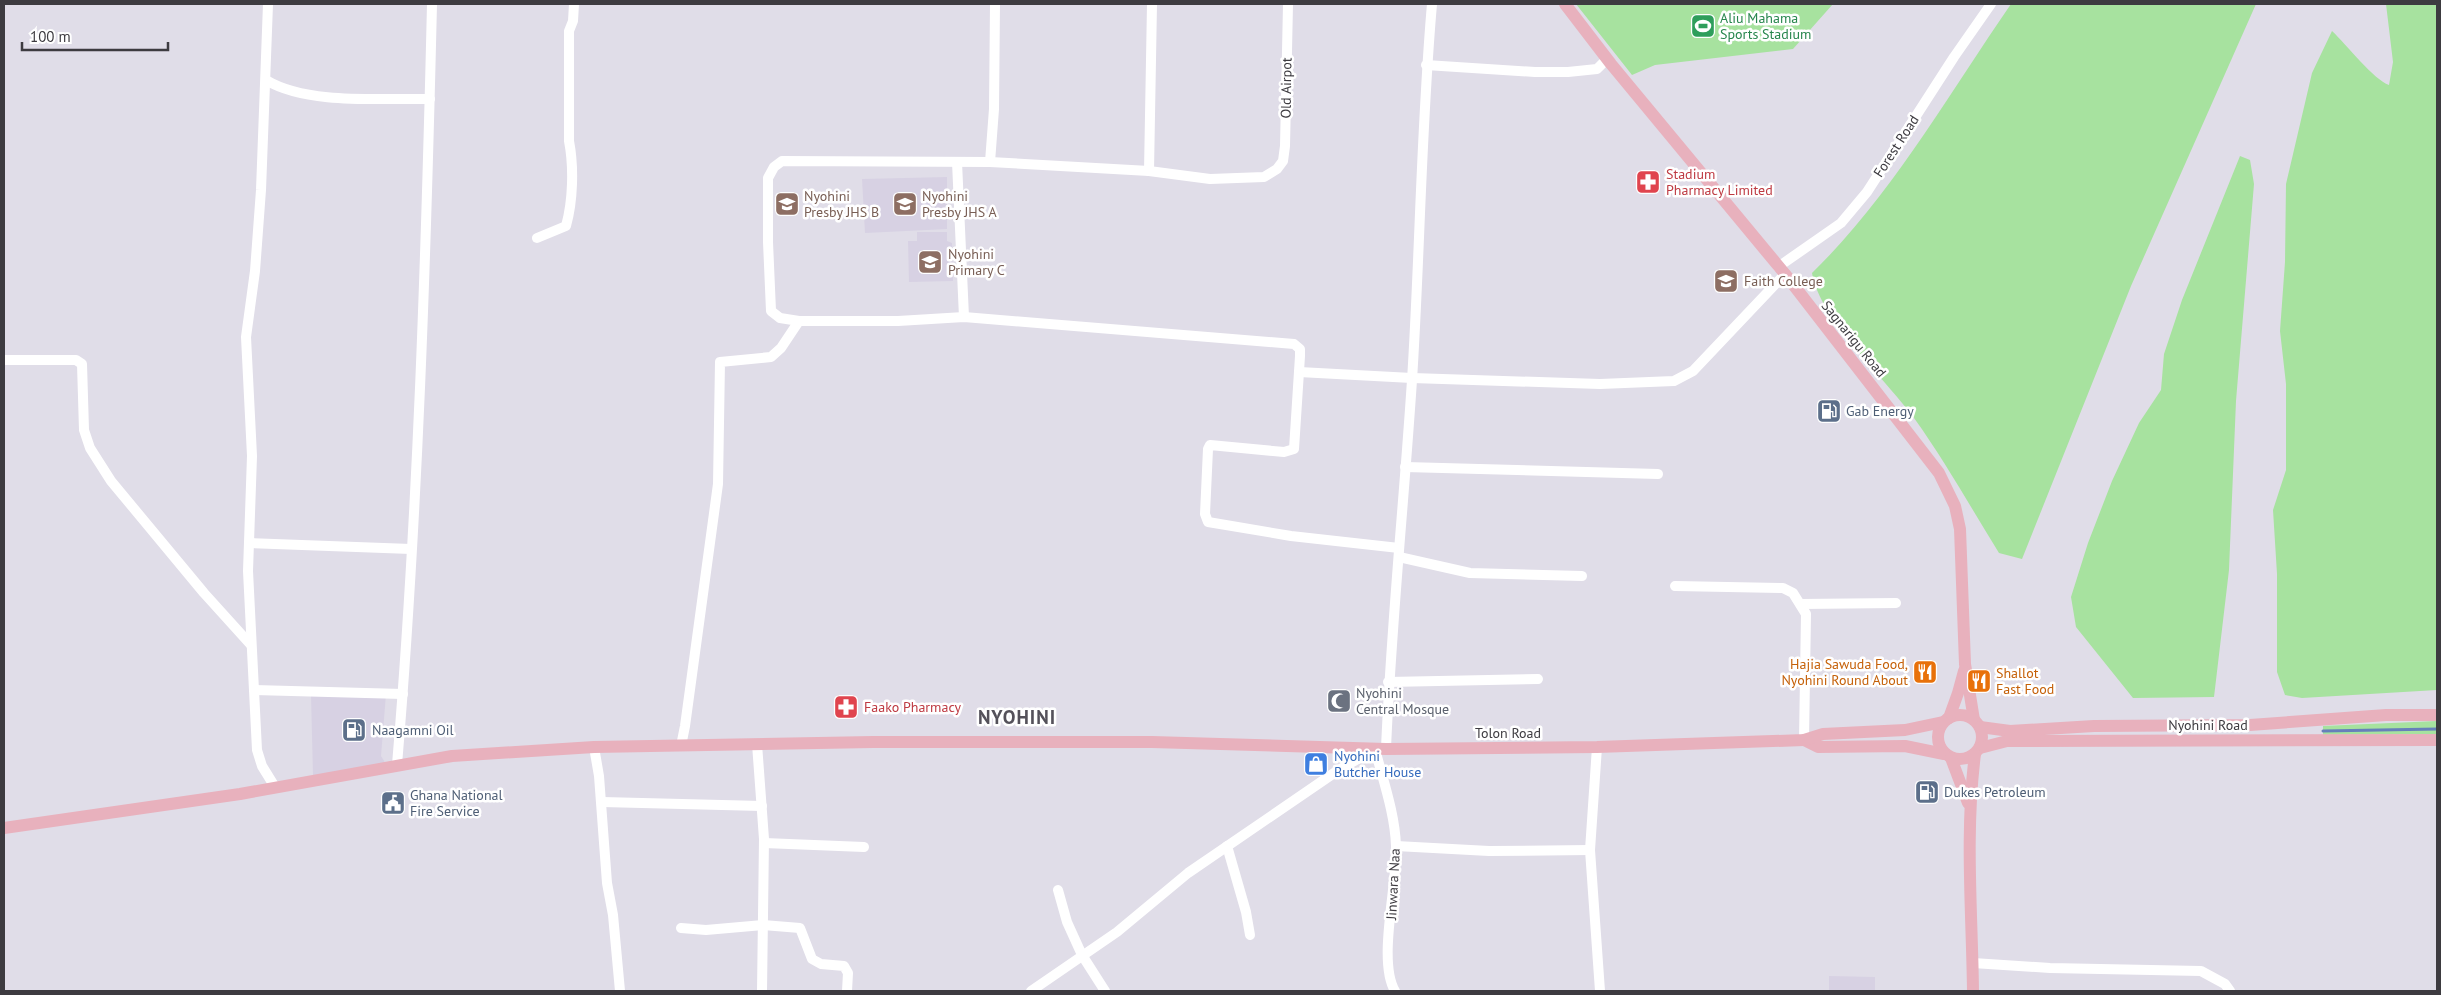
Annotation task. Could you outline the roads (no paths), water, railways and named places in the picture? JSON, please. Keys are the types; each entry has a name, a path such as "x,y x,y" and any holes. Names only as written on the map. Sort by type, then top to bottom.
{"main road":[{"name":"Sagnarigu Road","path":"1565,4 1607,59 1781,270 1939,473 1950,492 1960,529 1965,664 1977,724"},
{"name":"Sagnarigu Road","path":"1946,720 1958,693 1965,664"},
{"path":"1804,740 1823,734 1905,730 1962,715 1977,724 1982,741 1977,751 1970,810 1969,869 1973,991"},
{"name":"Nyohini Road","path":"1977,724 2010,731 2094,726 2250,725 2386,715 2437,715"},
{"path":"1946,720 1939,728 1937,740 1947,756 1970,810"},
{"name":"Tolon Road","path":"4,828 275,787 397,765 492,752 594,747 757,744 1213,743 1380,749 1597,748 1804,740"},
{"path":"1804,740 1818,747 1905,746 1963,760 1977,751"},
{"name":"Nyohini Road","path":"1977,751 2007,742 2437,740"}],"street":[{"path":"268,4 266,80 255,272 246,337 252,456 249,543 251,645 258,755 275,787"},
{"path":"397,765 403,694 424,307 432,4"},
{"path":"537,238 566,226 569,215 572,155 569,141 569,32 573,21 574,4"},
{"path":"990,162 994,109 995,4"},
{"path":"1152,4 1150,171 990,162 782,162 774,167 768,178 771,311 780,318 798,321 898,321 964,318 1294,344 1300,349 1294,449 1284,452 1210,445 1208,449 1205,514 1208,522 1217,525 1399,552 1470,573 1582,576"},
{"name":"Old Airpot","path":"1150,171 1210,179 1264,177 1277,169 1283,161 1285,146 1288,4"},
{"name":"Jinwara Naa","path":"1395,991 1388,960 1396,846 1380,749 1388,682 1412,378 1426,64 1432,4"},
{"name":"Forest Road","path":"1299,372 1600,384 1674,381 1693,371 1781,270 1841,223 1866,192 1991,4"},
{"path":"1426,64 1535,72 1568,72 1597,69 1607,59"},
{"path":"266,80 281,88 303,95 430,99"},
{"path":"957,162 964,318"},
{"path":"681,746 718,484 720,362 771,357 781,348 798,321"},
{"path":"4,360 76,360 82,364 84,430 90,448 112,481 204,593 251,645"},
{"path":"1405,467 1658,474"},
{"path":"249,543 411,549"},
{"path":"1675,586 1783,588 1793,593 1806,614 1804,740"},
{"path":"1801,604 1896,603"},
{"path":"1388,682 1538,679"},
{"path":"254,690 403,694"},
{"path":"757,744 764,843 762,991"},
{"path":"594,747 602,802 607,883 613,915 620,991"},
{"path":"1597,748 1590,850 1600,991"},
{"path":"1031,991 1117,932 1188,873 1226,846 1337,772 1380,749"},
{"path":"602,802 762,806"},
{"path":"764,843 864,848"},
{"path":"1226,846 1250,935"},
{"path":"1396,846 1489,850 1590,850"},
{"path":"1058,890 1067,922 1082,955 1105,991"},
{"path":"681,928 706,930 763,925 800,928 812,959 821,964 844,966 848,973 847,991"},
{"path":"1973,963 2050,968 2201,971 2211,974 2225,984 2230,991"}],"waterway":[{"path":"2323,731 2437,729"}],"place":[{"name":"Aliu Mahama Sports Stadium","path":"1703,26"},
{"name":"Stadium Pharmacy Limited","path":"1648,182"},
{"name":"Nyohini Presby JHS B","path":"787,204"},
{"name":"Nyohini Presby JHS A","path":"905,204"},
{"name":"Nyohini Primary C","path":"930,262"},
{"name":"Faith College","path":"1726,281"},
{"name":"Gab Energy","path":"1829,411"},
{"name":"Hajia Sawuda Food, Nyohini Round About","path":"1925,672"},
{"name":"Shallot Fast Food","path":"1979,681"},
{"name":"Nyohini Central Mosque","path":"1339,701"},
{"name":"Faako Pharmacy","path":"846,707"},
{"name":"Naagamni Oil","path":"354,730"},
{"name":"Nyohini Butcher House","path":"1316,764"},
{"name":"Dukes Petroleum","path":"1927,792"},
{"name":"Ghana National Fire Service","path":"393,803"}],"district":[{"name":"NYOHINI","path":"1017,717"}]}
